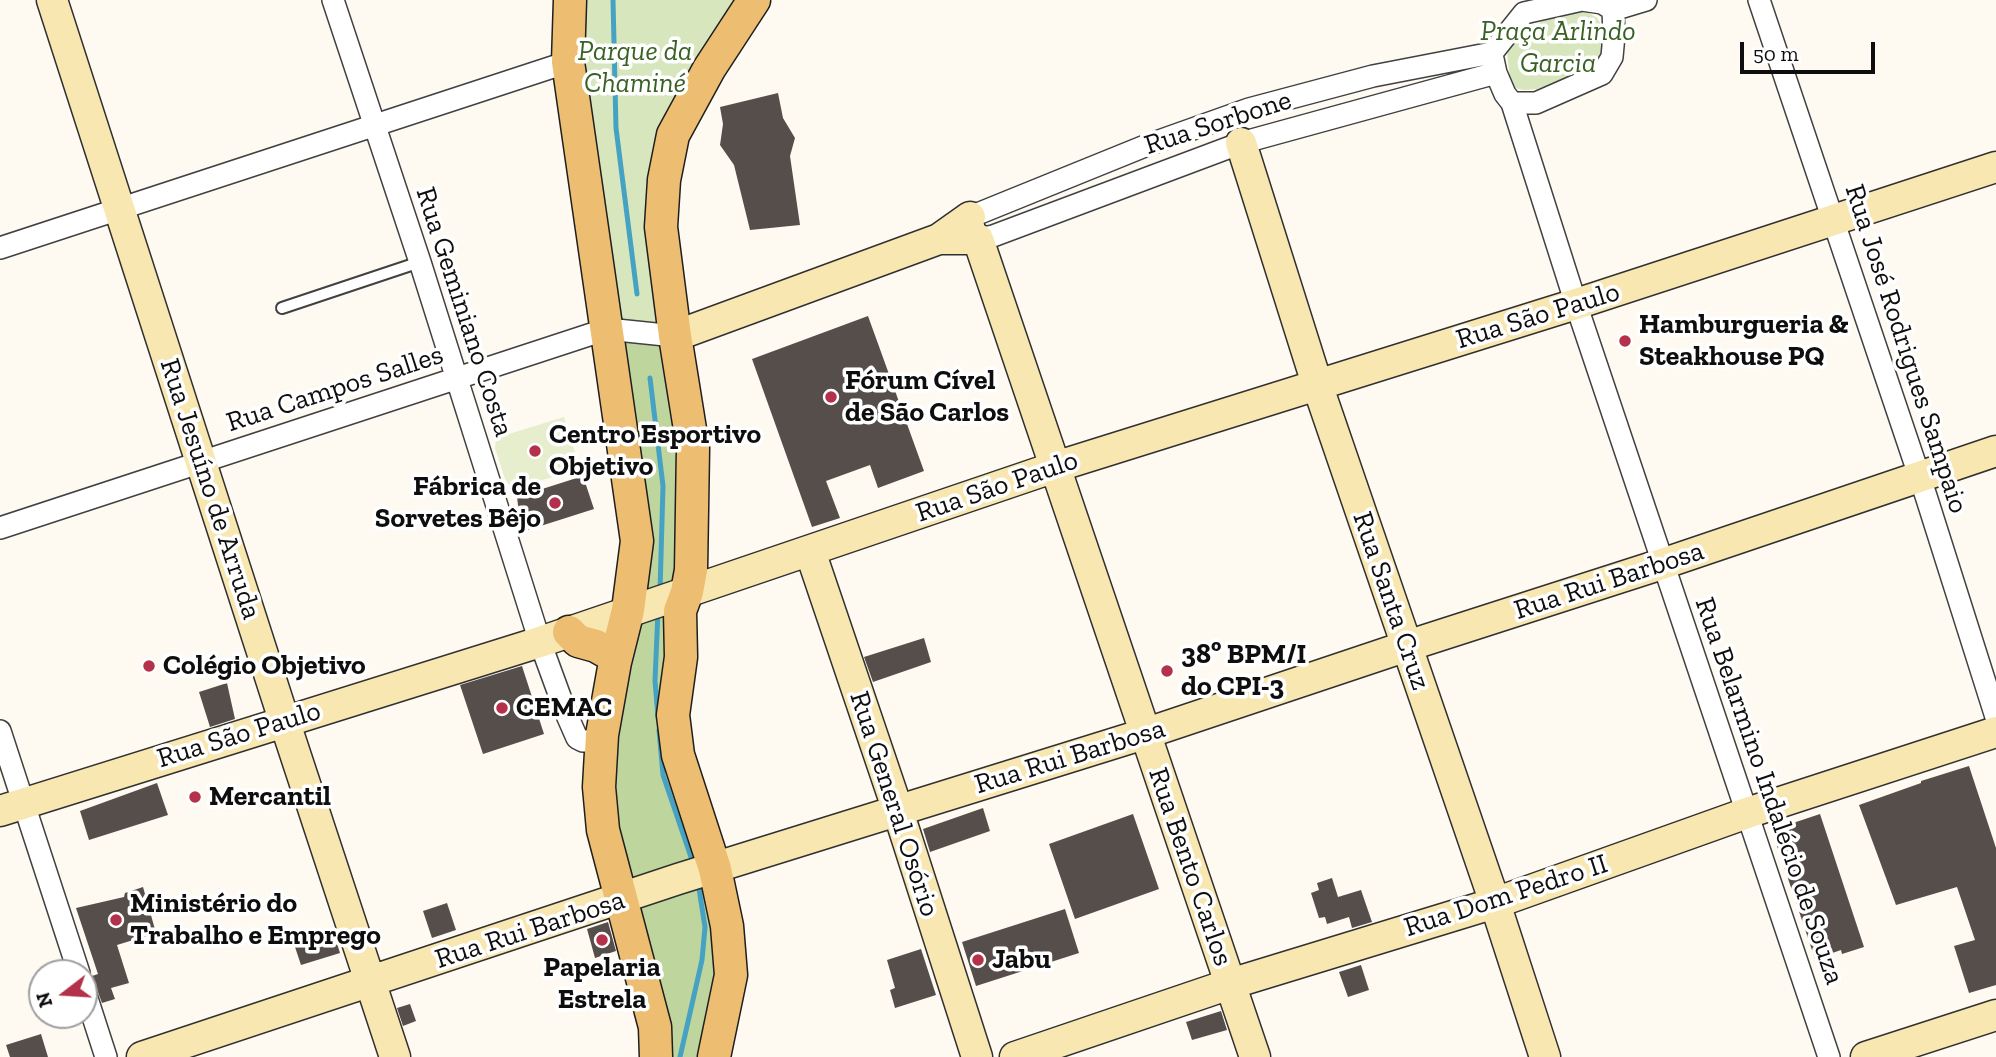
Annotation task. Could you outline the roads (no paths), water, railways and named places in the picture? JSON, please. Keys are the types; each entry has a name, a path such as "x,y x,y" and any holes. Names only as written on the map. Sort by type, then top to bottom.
{"main road":[{"path":"570,0 568,62 637,541 636,608 615,662 602,735 599,787 603,830 655,1027 656,1057"},
{"path":"713,1057 731,975 727,926 678,755 673,715 681,657 680,611 691,570 693,448 661,227 664,180 673,135 709,69 754,0"},
{"path":"555,637 596,646 612,655 615,662"}],"street":[{"name":"Rua Jesuíno de Arruda","path":"52,0 395,1057"},
{"name":"Rua Geminiano Costa","path":"333,0 456,378 555,637 573,732 583,741 595,741 602,735"},
{"path":"1613,10 1612,57 1602,74 1536,103 1512,103 1505,94 1494,63 1522,7 1582,0 1602,3 1613,10 1646,0"},
{"name":"Rua José Rodrigues Sampaio","path":"1759,0 1919,476 1996,717"},
{"path":"0,248 568,62"},
{"name":"Rua Sorbone","path":"974,228 993,236 1241,143 1382,106 1494,63"},
{"name":"Rua Sorbone","path":"607,329 675,336 974,228 1145,146 1236,113 1373,76 1494,63"},
{"path":"1373,76 1382,106"},
{"name":"Rua Belarmino Indalécio de Souza","path":"1512,103 1662,564 1829,1057"},
{"name":"Rua Santa Cruz","path":"1241,143 1317,384 1545,1057"},
{"name":"Rua São Paulo","path":"12,807 555,637 1055,467 1576,304 1996,167"},
{"name":"Rua Bento Carlos","path":"974,228 1255,1057"},
{"name":"Rua Campos Salles","path":"0,528 607,329"},
{"name":"Rua Rui Barbosa","path":"142,1057 678,879 1144,734 1996,451"},
{"name":"Rua General Osório","path":"810,551 977,1057"},
{"path":"0,731 12,807 73,959"},
{"name":"Rua Dom Pedro II","path":"1014,1057 1230,984 1495,903 1747,813 1996,732"},
{"path":"1866,1057 1996,1015"},
{"path":"97,1029 106,1057"}],"lane":[{"path":"282,307 420,262"}],"waterway":[{"path":"613,0 616,128 637,294"},
{"path":"650,378 663,486 660,591"},
{"path":"658,611 655,681 658,717"},
{"path":"659,730 663,775 694,866"},
{"path":"680,1057 702,960 705,927 698,882"}],"place":[{"name":"Hamburgueria & Steakhouse PQ","path":"1625,341"},
{"name":"Fórum Cível de São Carlos","path":"831,397"},
{"name":"Centro Esportivo Objetivo","path":"535,451"},
{"name":"Fábrica de Sorvetes Bêjo","path":"555,503"},
{"name":"Colégio Objetivo","path":"149,666"},
{"name":"38º BPM/I do CPI-3","path":"1167,671"},
{"name":"CEMAC","path":"502,708"},
{"name":"Mercantil","path":"195,797"},
{"name":"Ministério do Trabalho e Emprego","path":"116,920"},
{"name":"Papelaria Estrela","path":"602,940"},
{"name":"Jabu","path":"978,960"}],"park label":[{"name":"Praça Arlindo Garcia","path":"1558,48"},
{"name":"Parque da Chaminé","path":"635,68"}]}
